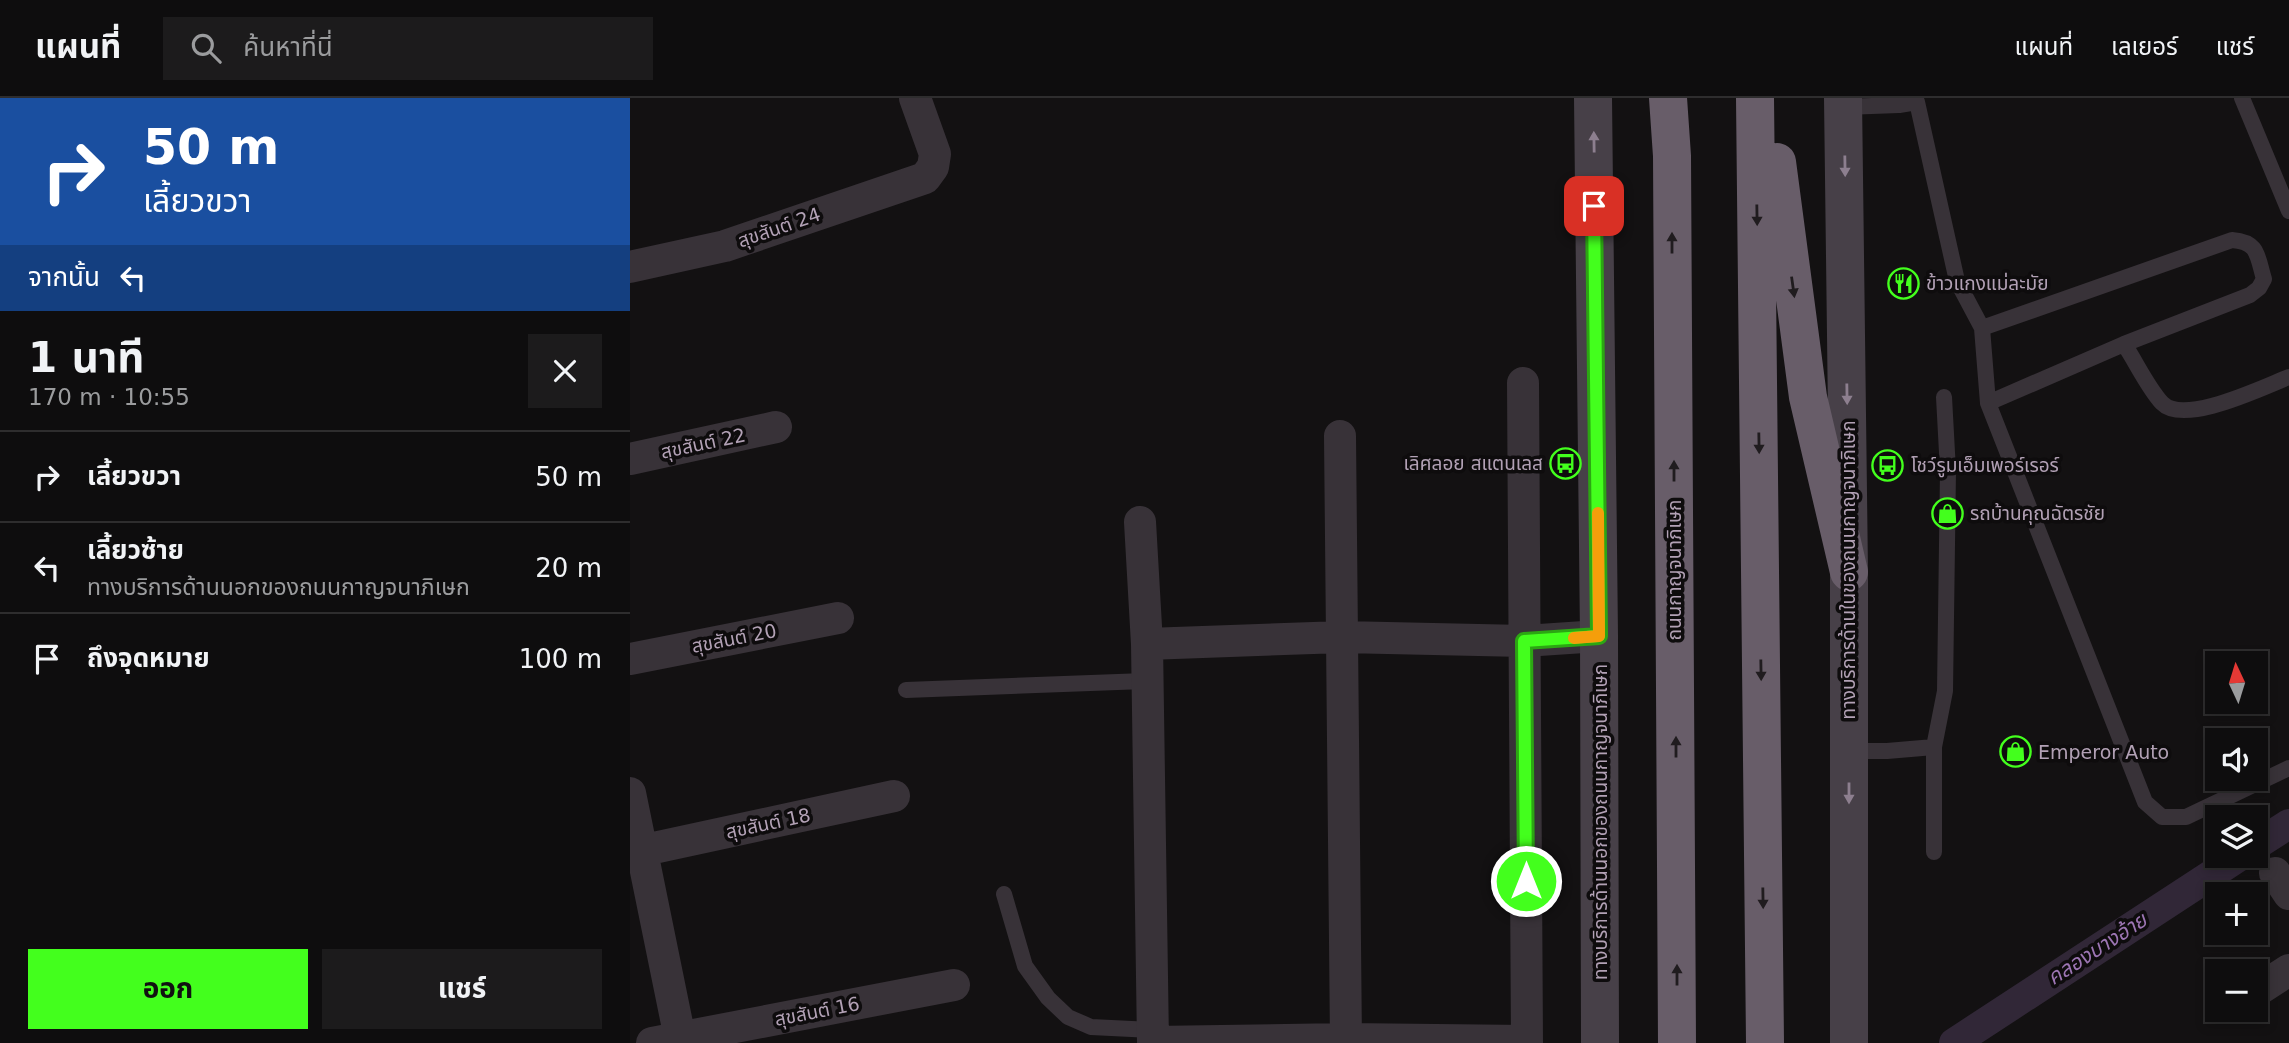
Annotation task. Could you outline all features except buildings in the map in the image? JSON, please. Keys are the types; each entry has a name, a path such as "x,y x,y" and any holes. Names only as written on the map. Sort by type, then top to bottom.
{"highway":[{"name":"ถนนกาญจนาภิเษก","path":"1668,98 1672,156 1678,1043"},
{"path":"1755,98 1765,1032"},
{"path":"1765,98 1778,169 1808,397 1849,572"}],"main road":[{"name":"ทางบริการด้านนอกของถนนกาญจนาภิเษก","path":"1593,98 1600,1043"},
{"name":"ทางบริการด้านในของถนนกาญจนาภิเษก","path":"1844,102 1849,572 1849,1043"}],"street":[{"name":"สุขสันต์ 24","path":"630,267 725,246 925,178 933,167 935,154 915,98"},
{"path":"1140,522 1147,644 1145,681 1152,1038 1527,1042 1523,383"},
{"name":"สุขสันต์ 22","path":"630,459 776,427"},
{"path":"1340,436 1346,1041"},
{"name":"สุขสันต์ 20","path":"630,659 838,618"},
{"path":"1147,644 1342,637 1524,641 1599,636"},
{"path":"630,793 636,851 671,1041"},
{"name":"สุขสันต์ 18","path":"636,851 894,796"},
{"path":"2268,984 2289,970"},
{"name":"สุขสันต์ 16","path":"671,1041 954,985"}],"lane":[{"path":"2242,98 2289,211"},
{"path":"1844,102 1899,105 1919,100 1957,281 1982,328 1988,403 2145,802 2162,817 2186,817 2289,768"},
{"path":"1982,328 2232,240 2245,241 2255,249 2264,279 2259,288 2250,295 2124,344 1988,403"},
{"path":"2124,344 2164,405 2179,411 2203,409 2289,377"},
{"path":"1934,852 1934,747 1945,691 1948,471 1944,397"},
{"path":"906,690 1145,681"},
{"path":"1849,751 1934,747"},
{"path":"1004,894 1025,966 1048,998 1069,1017 1091,1027 1152,1038"}],"waterway":[{"name":"คลองบางอ้าย","path":"2268,837 2289,824"},
{"name":"คลองบางอ้าย","path":"1954,1043 2222,868"}],"slow traffic":[{"path":"1574,638 1599,636 1598,513"}],"place":[{"name":"ข้าวแกงแม่ละมัย","path":"1903,283"},
{"name":"เลิศลอย สแตนเลส","path":"1566,463"},
{"name":"โชว์รูมเอ็มเพอร์เรอร์","path":"1888,465"},
{"name":"รถบ้านคุณฉัตรชัย","path":"1947,513"},
{"name":"Emperor Auto","path":"2015,752"}],"route":[{"path":"1526,881 1524,641 1599,636 1594,206"}]}
